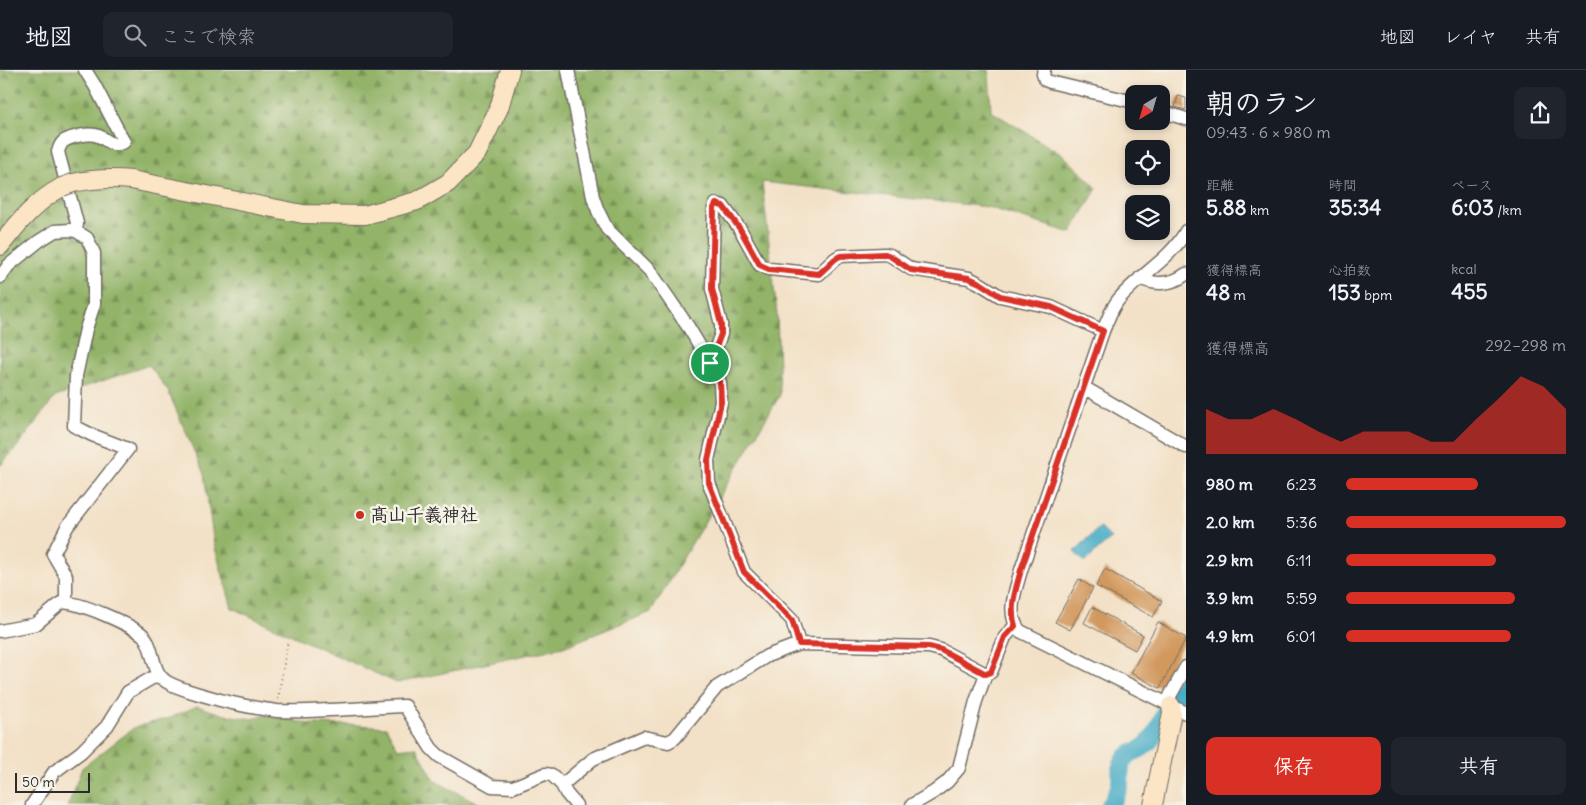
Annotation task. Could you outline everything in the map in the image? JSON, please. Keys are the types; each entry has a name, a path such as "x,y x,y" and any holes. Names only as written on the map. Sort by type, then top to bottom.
{"street":[{"path":"76,231 77,224 58,152 59,147 64,141 94,134 113,144 118,145 124,142 85,70"},
{"path":"0,246 28,213 49,194 67,185 86,180 110,178 131,180 303,214 365,215 417,201 448,183 477,153 499,108 510,70"},
{"path":"568,70 593,197 598,211 607,228 650,272 689,328 720,382 721,402 708,460 709,483 744,572 792,620 799,644"},
{"path":"1044,70 1042,74 1045,80 1050,82 1125,100"},
{"path":"1170,114 1186,119"},
{"path":"710,363 721,334 721,324 712,289 714,208 716,204 723,206 740,229 760,265 769,269 819,274 840,256 885,254 911,270 969,278 1000,296 1051,307 1103,331"},
{"path":"0,277 9,265 55,231 76,231 87,238 94,253 94,304 86,329 76,376 74,426 128,449 67,527 53,554 66,576 66,601"},
{"path":"1178,709 1028,636 1015,626 1012,607 1021,570 1103,331 1112,310 1118,300 1140,278 1170,252 1186,231"},
{"path":"1140,278 1146,281 1166,283 1179,280 1186,274"},
{"path":"1085,388 1186,446"},
{"path":"0,631 36,624 66,601 91,609 130,626 139,632 145,638 159,677"},
{"path":"912,805 947,782 959,768 976,702 986,674 991,672 1005,637 1015,626"},
{"path":"562,785 593,759 644,737 668,742 675,738 717,688 767,656 799,644 929,647 941,650 986,674"},
{"path":"1178,709 1170,696 1186,667"},
{"path":"32,805 54,772 81,752 106,726 128,692 152,678 159,677 184,690 230,703 276,711 296,712 405,706 431,748 440,756 492,786 513,787 545,774 552,775 562,785 576,805"},
{"path":"1153,805 1172,713 1178,709"}],"path":[{"path":"276,711 288,640"}],"green space":[{"path":"0,70 989,70 991,111 1064,156 1097,188 1071,233 988,207 762,182 777,314 780,395 651,612 563,647 397,683 232,608 214,544 204,474 168,391 149,365 55,397 0,466"},
{"path":"197,706 225,715 253,719 265,715 310,724 386,727 398,749 416,747 435,781 482,805 68,805 82,768 135,727 170,718"}],"water":[{"path":"1100,527 1111,538 1085,562 1074,552"}],"building":[{"path":"1178,96 1186,98 1186,110 1175,107"},
{"path":"1105,569 1162,601 1153,617 1096,586"},
{"path":"1079,579 1093,588 1070,630 1055,622"},
{"path":"1092,607 1143,635 1135,650 1084,623"},
{"path":"1158,622 1186,638 1160,688 1131,673"}],"waterway":[{"path":"1178,694 1186,681"},
{"path":"1110,805 1119,787 1123,761 1127,756 1150,741 1159,727 1165,712"}],"place":[{"name":"髙山千義神社","path":"360,515"}],"route":[{"path":"716,204 723,206 740,229 760,265 769,269 819,274 840,256 885,254 911,270 969,278 1000,296 1051,307 1103,331 1021,570 1012,607 1015,626 1005,637 991,672 986,674 941,650 929,647 799,644 792,620 744,572 709,483 708,460 721,402 720,382 710,363 721,334 721,324 712,289 714,208 716,204"}]}
